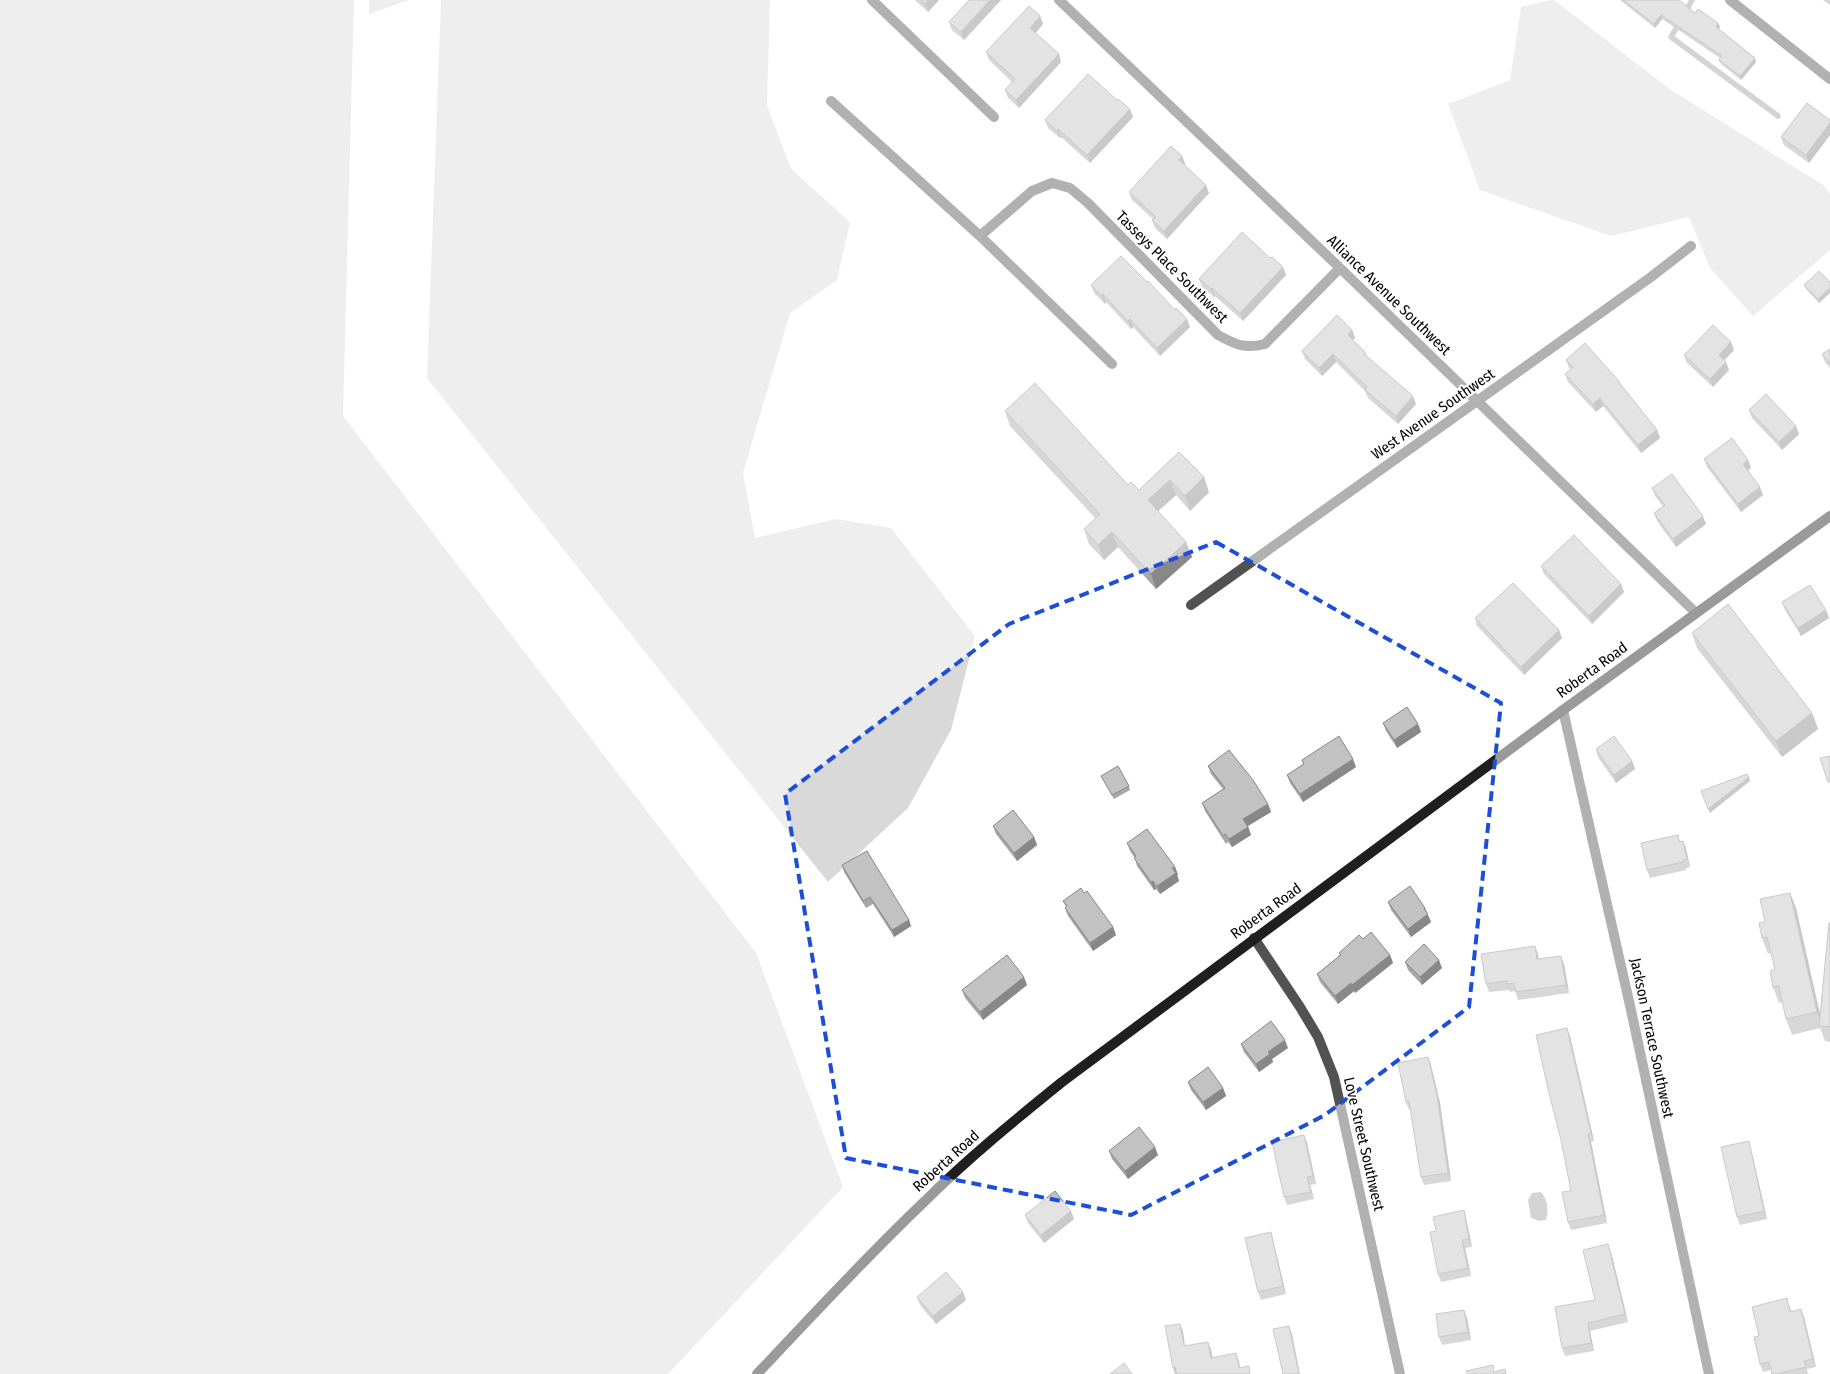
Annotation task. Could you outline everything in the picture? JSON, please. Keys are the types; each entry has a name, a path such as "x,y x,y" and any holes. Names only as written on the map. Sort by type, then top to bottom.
{"street":[{"path":"872,0 994,117"},
{"name":"Alliance Avenue Southwest","path":"1059,0 1340,268 1696,613"},
{"path":"1730,0 1830,80"},
{"path":"831,101 980,236 1112,364"},
{"name":"Tasseys Place Southwest","path":"980,236 1032,191 1052,183 1070,188 1088,203 1218,335 1230,342 1250,347 1265,344 1340,268"},
{"name":"West Avenue Southwest","path":"1191,605 1651,277 1691,246"},
{"name":"Roberta Road","path":"757,1374 834,1292 925,1200 1012,1122 1062,1082 1563,710 1830,516"},
{"name":"Jackson Terrace Southwest","path":"1563,710 1633,1020 1709,1374"},
{"name":"Love Street Southwest","path":"1254,938 1318,1037 1334,1077 1400,1374"}],"highlighted area":[{"path":"1216,542 1501,703 1469,1007 1325,1115 1131,1215 846,1158 785,794 1009,624"}],"shaded area":[{"path":"0,0 354,0 343,416 756,953 843,1187 668,1374 0,1374"},
{"path":"369,0 409,0 369,14"},
{"path":"441,0 770,0 767,106 791,169 850,222 837,280 790,313 743,473 755,538 836,519 891,528 975,636 951,730 908,808 828,882 427,378"},
{"path":"1554,0 1671,90 1823,185 1830,194 1830,250 1753,316 1710,268 1689,217 1611,236 1480,190 1448,104 1510,80 1521,7"},
{"path":"1541,1192 1546,1202 1547,1213 1546,1220 1539,1221 1531,1218 1528,1200 1532,1193"}],"building":[{"path":"921,0 929,0 925,4"},
{"path":"969,0 990,0 961,32 949,22"},
{"path":"1623,0 1679,0 1695,13 1698,9 1718,23 1716,27 1755,58 1740,76 1719,60 1722,56 1661,15 1654,24"},
{"path":"1029,6 1040,16 1030,28 1059,54 1016,100 1005,90 1015,79 986,52"},
{"path":"1088,74 1130,109 1087,155 1045,120"},
{"path":"1807,103 1830,120 1830,123 1806,155 1781,137"},
{"path":"1171,146 1182,156 1179,160 1206,185 1164,231 1152,220 1156,217 1129,192"},
{"path":"1242,232 1270,258 1272,257 1283,267 1240,313 1199,279"},
{"path":"1121,256 1175,310 1176,308 1187,319 1157,348 1130,319 1128,321 1103,294 1102,296 1091,285"},
{"path":"1819,271 1830,282 1830,288 1818,299 1804,285"},
{"path":"1337,315 1352,330 1348,335 1365,352 1364,354 1413,396 1396,416 1365,390 1367,387 1333,354 1319,368 1302,351"},
{"path":"1713,325 1731,342 1719,355 1726,362 1710,379 1684,355"},
{"path":"1585,343 1619,381 1657,430 1638,445 1600,398 1593,404 1565,374 1573,367 1566,360"},
{"path":"1830,349 1830,364 1822,354"},
{"path":"1035,383 1128,485 1131,482 1139,490 1179,452 1204,477 1185,496 1170,480 1148,500 1186,542 1151,574 1112,532 1098,545 1084,529 1100,514 1005,411"},
{"path":"1766,394 1796,426 1779,442 1749,410"},
{"path":"1732,438 1748,460 1743,464 1760,487 1738,504 1704,459"},
{"path":"1672,474 1703,516 1673,539 1654,513 1665,505 1652,488"},
{"path":"1574,535 1621,584 1589,616 1541,566"},
{"path":"1513,583 1559,630 1521,667 1475,618"},
{"path":"1810,585 1826,610 1798,628 1782,602"},
{"path":"1728,604 1812,713 1776,741 1692,633"},
{"path":"1407,707 1418,724 1394,740 1383,723"},
{"path":"1339,736 1353,759 1300,794 1287,775 1304,764 1302,760"},
{"path":"1614,736 1632,761 1614,775 1596,749"},
{"path":"1229,750 1253,780 1268,804 1243,819 1248,827 1229,839 1225,834 1223,836 1202,803 1225,788 1208,766"},
{"path":"1830,756 1830,782 1828,782 1820,758"},
{"path":"1118,766 1129,786 1112,795 1101,776"},
{"path":"1747,774 1749,777 1708,809 1701,791"},
{"path":"1013,810 1034,837 1014,853 993,826"},
{"path":"1147,829 1175,867 1172,868 1176,873 1157,886 1153,881 1151,882 1134,858 1136,856 1127,843"},
{"path":"1678,835 1679,842 1683,841 1687,859 1683,860 1683,862 1647,870 1641,843"},
{"path":"867,851 909,920 892,930 870,897 863,901 842,865"},
{"path":"1410,886 1428,914 1408,929 1388,902"},
{"path":"1081,888 1084,893 1087,891 1113,927 1090,943 1065,908 1067,906 1063,901"},
{"path":"1790,893 1817,1012 1786,1019 1779,986 1773,987 1770,971 1775,969 1767,937 1762,938 1759,923 1765,922 1760,899"},
{"path":"1830,923 1830,1027 1819,1026"},
{"path":"1371,932 1390,955 1335,996 1317,974 1341,955 1339,953 1359,935 1363,939"},
{"path":"1424,944 1439,960 1420,977 1405,962"},
{"path":"1535,946 1537,959 1561,956 1566,985 1516,992 1514,983 1507,984 1507,981 1486,984 1481,954"},
{"path":"1007,955 1024,977 980,1012 962,990"},
{"path":"1271,1021 1285,1040 1268,1052 1270,1054 1256,1064 1241,1044"},
{"path":"1567,1028 1591,1133 1588,1134 1604,1215 1568,1222 1562,1192 1571,1191 1536,1035"},
{"path":"1428,1057 1437,1095 1448,1173 1421,1177 1409,1101 1406,1102 1398,1063"},
{"path":"1208,1067 1223,1088 1203,1102 1188,1082"},
{"path":"1139,1127 1155,1147 1125,1171 1109,1151"},
{"path":"1304,1135 1313,1176 1307,1177 1311,1192 1284,1197 1272,1142"},
{"path":"1749,1141 1764,1211 1737,1217 1721,1147"},
{"path":"1055,1191 1071,1211 1041,1235 1025,1215"},
{"path":"1464,1210 1469,1239 1462,1240 1468,1268 1438,1274 1430,1232 1436,1231 1433,1217"},
{"path":"1271,1232 1283,1286 1258,1292 1245,1238"},
{"path":"1608,1244 1625,1314 1588,1323 1591,1343 1562,1348 1555,1307 1595,1300 1583,1250"},
{"path":"946,1272 963,1292 933,1316 917,1297"},
{"path":"1787,1298 1790,1312 1801,1309 1813,1359 1804,1361 1806,1367 1772,1374 1769,1362 1760,1364 1754,1337 1759,1336 1752,1307"},
{"path":"1464,1310 1468,1332 1439,1337 1436,1314"},
{"path":"1180,1324 1184,1346 1208,1342 1211,1358 1236,1353 1239,1368 1249,1366 1250,1374 1177,1374 1175,1367 1173,1368 1165,1326"},
{"path":"1289,1326 1299,1374 1283,1374 1273,1329"},
{"path":"1124,1363 1132,1374 1110,1374"},
{"path":"1493,1365 1494,1372 1505,1369 1506,1374 1467,1374 1466,1371"}],"waterway":[{"path":"1685,13 1692,0"},
{"path":"1680,22 1671,37 1778,116"}]}
